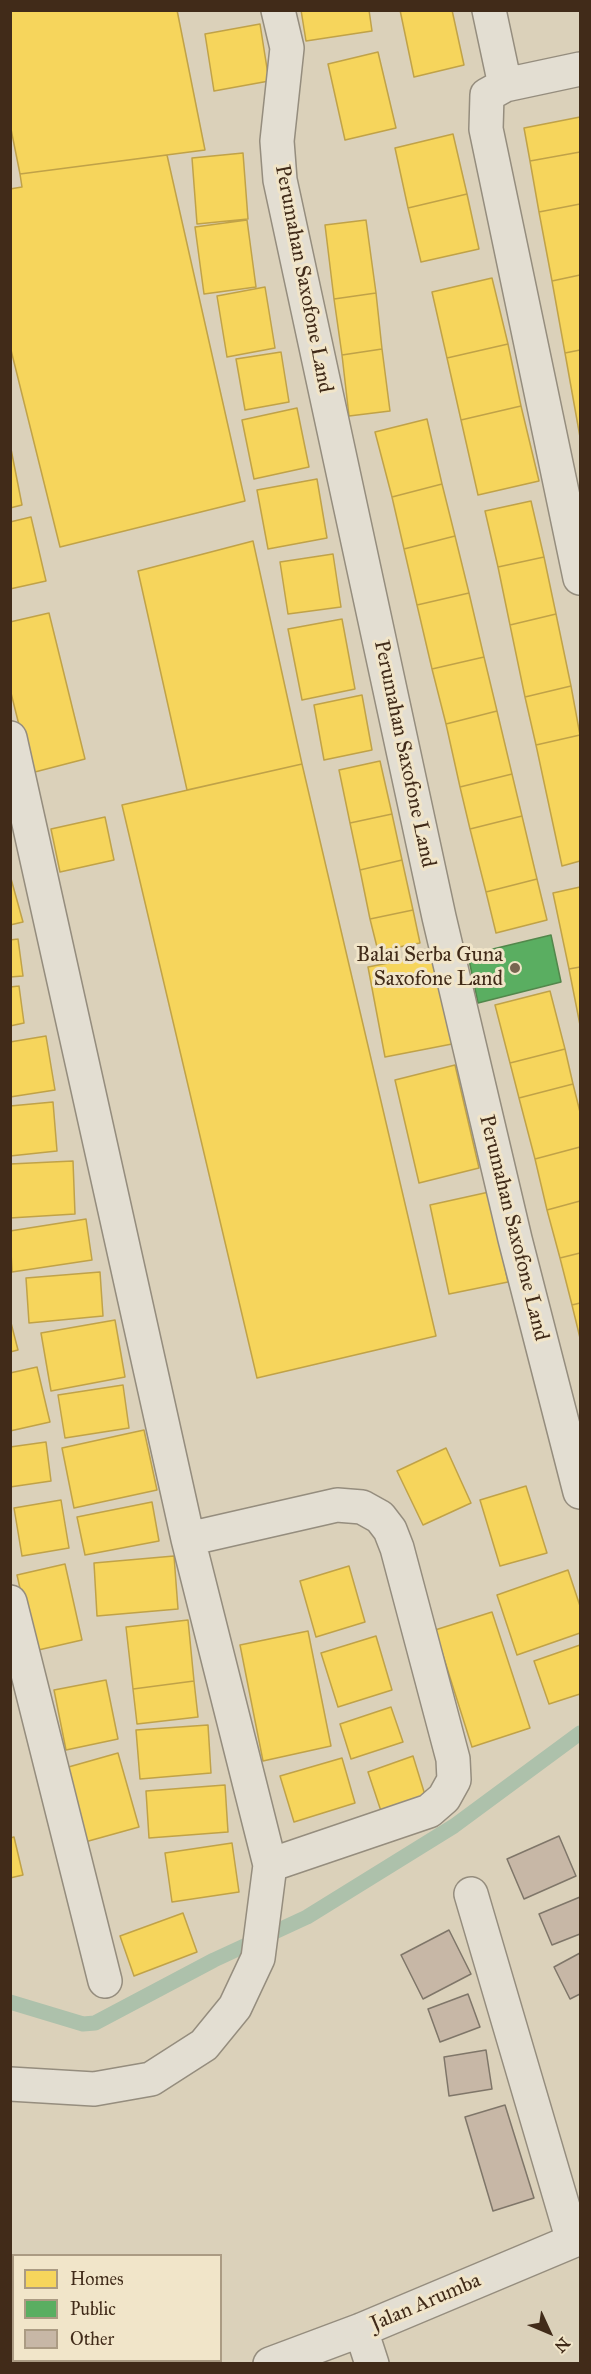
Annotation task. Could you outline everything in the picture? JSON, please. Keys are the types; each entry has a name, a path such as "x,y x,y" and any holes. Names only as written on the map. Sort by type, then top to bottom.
{"street":[{"name":"Perumahan Saxofone Land","path":"279,10 287,48 277,141 280,180 439,917 515,1239 580,1492"},
{"path":"489,10 505,85"},
{"path":"580,69 505,85 487,95 486,129 580,579"},
{"path":"10,738 188,1539 270,1865 258,1958 235,2007 204,2045 151,2079 94,2089 10,2084"},
{"path":"188,1539 337,1505 362,1507 380,1517 390,1530 397,1548 453,1759 454,1780 444,1798 429,1811 270,1865"},
{"path":"10,1602 105,1981"},
{"path":"471,1894 577,2239"},
{"name":"Jalan Arumba","path":"270,2364 361,2330 577,2239"},
{"path":"361,2330 372,2364"}],"building: Homes":[{"path":"10,10 177,10 205,150 20,174 10,124"},
{"path":"301,10 369,10 372,31 306,41"},
{"path":"400,10 452,10 464,65 414,77"},
{"path":"260,24 269,81 214,91 205,34"},
{"path":"378,52 396,128 345,140 328,64"},
{"path":"580,117 580,152 530,161 524,128"},
{"path":"453,134 467,194 408,208 395,148"},
{"path":"580,152 580,204 539,212 530,161"},
{"path":"243,153 248,219 197,224 192,158"},
{"path":"167,155 245,501 60,547 10,346 10,189 22,187 20,174"},
{"path":"467,194 479,249 421,262 408,208"},
{"path":"580,204 580,275 552,281 539,212"},
{"path":"247,220 256,287 204,294 195,227"},
{"path":"366,220 376,293 334,299 325,225"},
{"path":"580,275 580,350 565,353 552,281"},
{"path":"492,278 508,344 447,358 432,292"},
{"path":"265,287 275,348 227,357 217,296"},
{"path":"376,293 382,349 342,355 334,299"},
{"path":"508,344 521,406 461,420 447,358"},
{"path":"382,349 390,411 349,416 342,355"},
{"path":"580,350 580,437 565,353"},
{"path":"281,352 289,402 245,410 236,359"},
{"path":"521,406 539,481 478,495 461,420"},
{"path":"297,408 309,467 254,479 242,420"},
{"path":"427,419 442,484 392,497 375,432"},
{"path":"10,449 22,505 10,508"},
{"path":"317,479 327,538 268,549 257,490"},
{"path":"442,484 455,536 404,549 392,497"},
{"path":"531,501 544,557 498,567 485,511"},
{"path":"31,517 46,581 10,589 10,522"},
{"path":"455,536 469,593 417,605 404,549"},
{"path":"253,541 302,764 187,790 138,571"},
{"path":"333,554 341,607 288,614 280,562"},
{"path":"544,557 556,614 510,625 498,567"},
{"path":"469,593 484,657 432,669 417,605"},
{"path":"49,613 85,759 31,773 10,689 10,622"},
{"path":"556,614 571,686 525,697 510,625"},
{"path":"342,619 355,689 302,700 288,629"},
{"path":"484,657 497,711 446,724 432,669"},
{"path":"571,686 580,735 536,745 525,697"},
{"path":"362,695 372,750 324,760 314,705"},
{"path":"497,711 512,774 460,787 446,724"},
{"path":"580,735 580,861 562,866 536,745"},
{"path":"380,761 392,814 350,823 339,770"},
{"path":"302,764 436,1336 257,1378 122,805"},
{"path":"512,774 522,816 470,829 460,787"},
{"path":"392,814 402,860 360,870 350,823"},
{"path":"522,816 537,879 486,892 470,829"},
{"path":"105,817 114,860 60,872 51,829"},
{"path":"402,860 413,910 370,919 360,870"},
{"path":"10,875 23,922 10,925"},
{"path":"537,879 547,920 496,933 486,892"},
{"path":"580,887 580,967 569,969 553,893"},
{"path":"413,910 420,943 378,951 370,919"},
{"path":"18,939 23,976 10,977 10,940"},
{"path":"435,954 452,1044 385,1057 368,967"},
{"path":"580,967 580,1025 569,969"},
{"path":"19,986 24,1023 10,1026 10,987"},
{"path":"550,991 565,1049 510,1063 495,1005"},
{"path":"46,1036 55,1090 10,1097 10,1042"},
{"path":"565,1049 573,1084 519,1098 510,1063"},
{"path":"455,1065 479,1168 419,1183 395,1080"},
{"path":"573,1084 580,1112 580,1147 535,1159 519,1098"},
{"path":"53,1102 57,1151 10,1156 10,1106"},
{"path":"580,1147 580,1201 547,1210 535,1159"},
{"path":"73,1161 75,1214 10,1218 10,1164"},
{"path":"489,1192 508,1282 449,1294 430,1205"},
{"path":"580,1201 580,1253 560,1258 547,1210"},
{"path":"86,1219 92,1260 12,1272 10,1231"},
{"path":"580,1253 580,1303 572,1305 560,1258"},
{"path":"100,1272 103,1316 29,1323 26,1278"},
{"path":"580,1303 580,1338 572,1305"},
{"path":"10,1319 18,1350 10,1352"},
{"path":"115,1320 125,1377 51,1391 41,1333"},
{"path":"37,1367 50,1422 10,1431 10,1373"},
{"path":"123,1385 129,1428 65,1438 58,1395"},
{"path":"144,1430 157,1490 74,1508 62,1448"},
{"path":"46,1442 51,1481 10,1487 10,1447"},
{"path":"446,1448 471,1503 423,1525 397,1471"},
{"path":"526,1486 547,1553 500,1566 480,1500"},
{"path":"61,1500 69,1548 22,1556 14,1508"},
{"path":"152,1502 159,1541 85,1555 77,1517"},
{"path":"174,1556 178,1609 97,1616 94,1563"},
{"path":"65,1564 82,1640 34,1651 17,1575"},
{"path":"349,1566 365,1622 316,1637 300,1581"},
{"path":"568,1570 580,1606 580,1633 517,1655 497,1595"},
{"path":"492,1612 530,1728 472,1747 435,1630"},
{"path":"188,1620 194,1681 133,1689 126,1627"},
{"path":"308,1631 331,1746 263,1761 240,1645"},
{"path":"376,1636 392,1690 338,1707 321,1653"},
{"path":"580,1645 580,1694 549,1704 534,1661"},
{"path":"106,1680 118,1739 66,1750 54,1690"},
{"path":"194,1681 198,1717 137,1724 133,1689"},
{"path":"391,1707 403,1742 351,1759 340,1724"},
{"path":"208,1725 211,1773 140,1779 136,1730"},
{"path":"118,1753 139,1827 85,1842 65,1768"},
{"path":"413,1756 425,1795 381,1811 368,1772"},
{"path":"342,1758 355,1803 294,1822 280,1776"},
{"path":"225,1785 228,1832 149,1838 146,1791"},
{"path":"14,1837 23,1875 10,1878 10,1838"},
{"path":"232,1843 239,1892 172,1902 165,1853"},
{"path":"183,1913 197,1952 134,1976 120,1936"}],"building: Public":[{"name":"Balai Serba Guna Saxofone Land","path":"551,935 561,982 478,1003 468,955"}],"building: Other":[{"path":"559,1836 576,1876 524,1899 507,1859"},
{"path":"580,1897 580,1934 552,1945 539,1914"},
{"path":"449,1930 471,1974 423,1999 401,1955"},
{"path":"580,1953 580,1994 570,1999 554,1967"},
{"path":"468,1994 480,2027 440,2042 428,2009"},
{"path":"486,2050 492,2089 449,2096 444,2057"},
{"path":"505,2105 534,2198 493,2211 465,2117"}],"waterway":[{"path":"10,2002 83,2024 95,2023 214,1960 307,1917 454,1826 580,1733"}],"place":[{"name":"Balai Serba Guna Saxofone Land","path":"515,968"}]}
